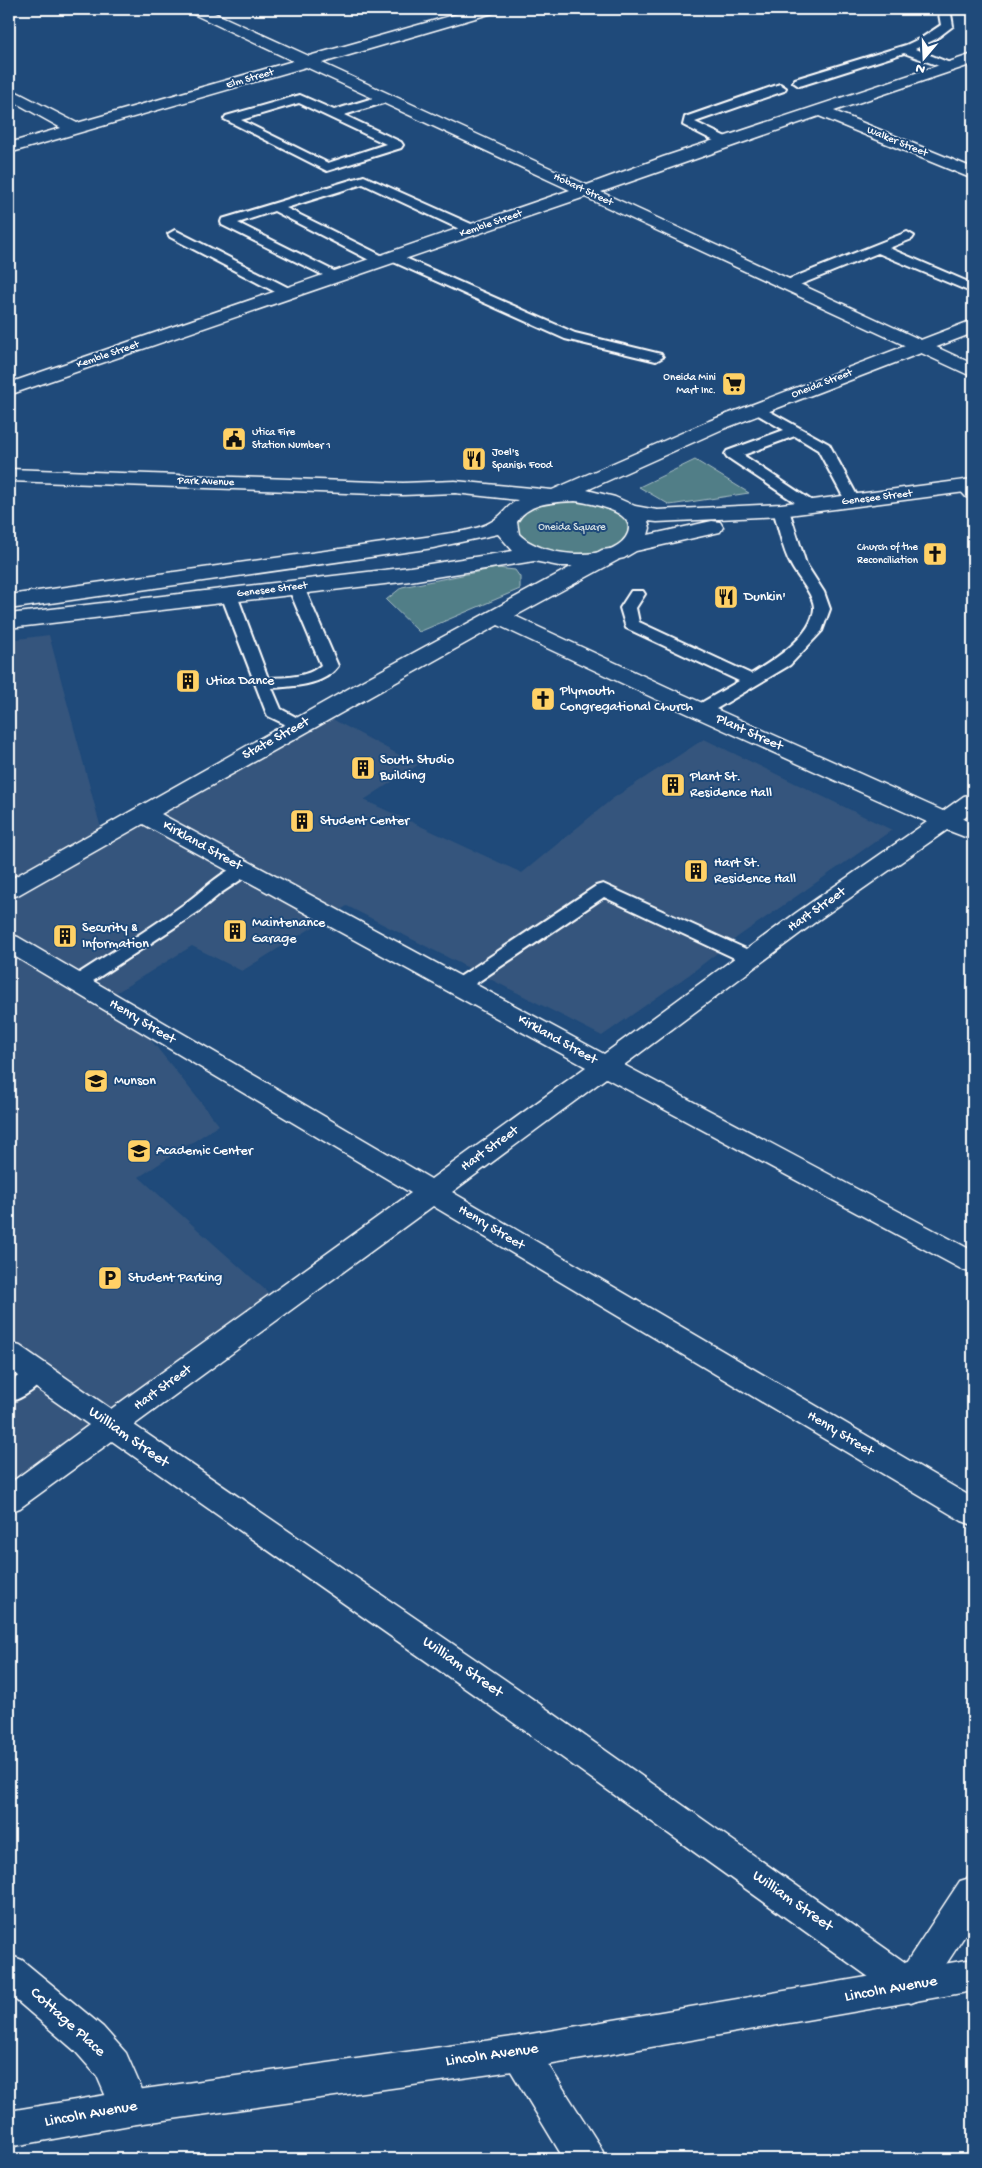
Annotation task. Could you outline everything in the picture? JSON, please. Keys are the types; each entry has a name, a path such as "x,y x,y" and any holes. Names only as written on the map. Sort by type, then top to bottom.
{"street":[{"name":"Hobart Street","path":"194,9 973,371"},
{"name":"Elm Street","path":"9,148 491,9"},
{"name":"Kemble Street","path":"9,389 973,59"},
{"path":"9,93 76,129"},
{"name":"Walker Street","path":"820,111 973,174"},
{"name":"Oneida Street","path":"552,497 672,444 758,409 973,326"},
{"name":"Oneida Street","path":"626,509 615,492 629,476 672,444"},
{"name":"Park Avenue","path":"9,475 403,489 456,487 552,497 593,497 626,509"},
{"name":"Genesee Street","path":"626,509 657,516 781,510 971,488"},
{"name":"Park Avenue","path":"403,489 470,503 508,519"},
{"name":"Genesee Street","path":"9,602 433,542 484,532 508,519 525,504 552,497"},
{"path":"539,556 573,560 589,559 618,551 636,539 639,529 636,520 626,509"},
{"name":"Genesee Street","path":"618,551 781,510"},
{"path":"508,519 506,531 510,540 555,567 555,578 545,592"},
{"name":"State Street","path":"9,890 299,726 618,551"},
{"name":"Genesee Street","path":"9,622 410,574 539,556"},
{"name":"Plant Street","path":"499,617 973,833"},
{"name":"Hart Street","path":"9,1500 805,918 973,801"},
{"name":"Kirkland Street","path":"143,814 605,1066 973,1263"},
{"name":"Henry Street","path":"9,942 973,1513"},
{"name":"William Street","path":"9,1354 505,1698 911,1986"},
{"path":"911,1986 973,1892"},
{"name":"Cottage Place","path":"9,1971 89,2039 112,2065 130,2108"},
{"name":"Lincoln Avenue","path":"9,2129 130,2108 519,2053 973,1975"},
{"path":"519,2053 586,2159"}],"lane":[{"path":"800,82 916,46 938,34 947,26 945,14 941,9"},
{"path":"904,49 951,67"},
{"path":"726,142 688,125 688,120 780,88"},
{"path":"333,114 396,146 328,167 230,119 300,99 333,114 386,98"},
{"path":"335,277 227,222 364,180 473,230"},
{"path":"275,207 388,259 570,336 656,356"},
{"path":"175,234 288,293"},
{"path":"787,285 907,236"},
{"path":"878,248 973,289"},
{"path":"758,409 824,447 852,501"},
{"path":"795,431 732,454 810,506"},
{"path":"700,710 784,661 814,630 822,609 816,592 798,564 781,510"},
{"path":"262,684 310,678 323,674 330,666 296,587"},
{"path":"637,594 628,608 632,625 751,680"},
{"path":"229,595 274,712 299,726"},
{"path":"78,983 191,908 214,889 245,870"},
{"path":"459,986 603,890 750,958"},
{"path":"9,1394 37,1374"}],"shaded area":[{"name":"Munson","path":"49,635 103,836 321,713 418,765 364,800 522,873 612,799 704,739 892,830 739,936 690,974 602,1036 347,906 242,971 192,946 114,994 219,1125 139,1177 280,1303 9,1500 9,640"}],"green space":[{"path":"695,460 749,493 670,505 639,487"},
{"name":"Oneida Square","path":"547,497 610,501 639,529 610,555 543,557 506,522"},
{"path":"497,568 515,570 520,577 520,589 419,632 386,600 402,587"}],"place":[{"name":"Oneida Mini Mart Inc.","path":"734,384"},
{"name":"Utica Fire Station Number 1","path":"234,439"},
{"name":"Joel's Spanish Food","path":"474,459"},
{"name":"Church of the Reconciliation","path":"935,554"},
{"name":"Dunkin'","path":"726,597"},
{"name":"Utica Dance","path":"188,681"},
{"name":"Plymouth Congregational Church","path":"543,699"},
{"name":"South Studio Building","path":"363,768"},
{"name":"Plant St. Residence Hall","path":"673,785"},
{"name":"Student Center","path":"302,821"},
{"name":"Hart St. Residence Hall","path":"696,871"},
{"name":"Maintenance Garage","path":"235,931"},
{"name":"Security & Information","path":"65,936"},
{"name":"Munson","path":"96,1081"},
{"name":"Academic Center","path":"139,1151"},
{"name":"Student Parking","path":"110,1278"}]}
